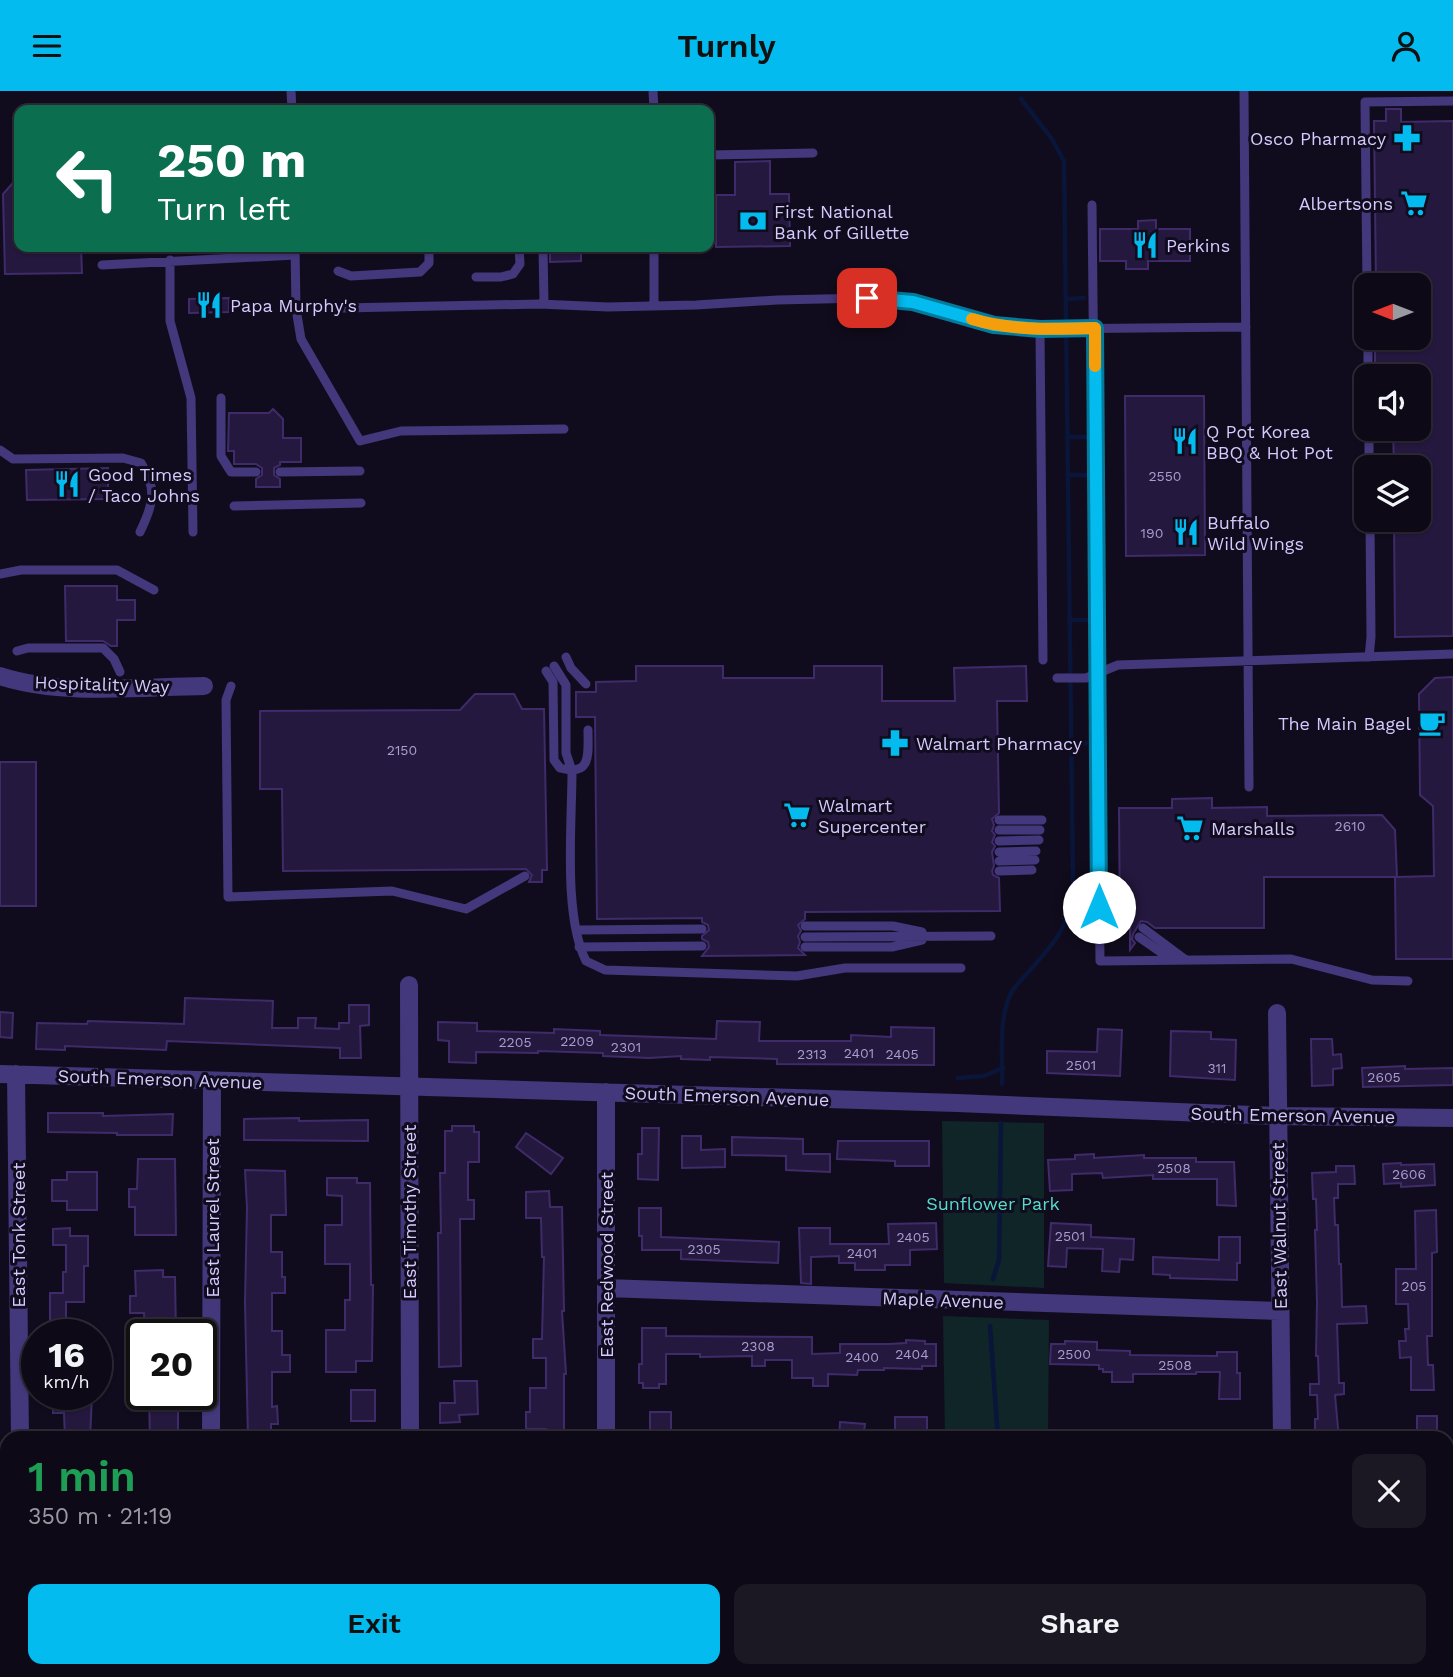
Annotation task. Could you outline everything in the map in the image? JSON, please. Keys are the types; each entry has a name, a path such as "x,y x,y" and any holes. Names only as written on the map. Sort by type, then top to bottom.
{"street":[{"name":"Hospitality Way","path":"0,677 42,685 76,687 204,686"},
{"name":"East Timothy Street","path":"409,985 410,1431"},
{"name":"East Walnut Street","path":"1277,1013 1282,1431"},
{"name":"South Emerson Avenue","path":"8,1074 1278,1116 1453,1118"},
{"name":"East Tonk Street","path":"8,1074 20,1431"},
{"name":"East Laurel Street","path":"211,1431 212,1081"},
{"name":"East Redwood Street","path":"606,1092 607,1431"},
{"name":"Maple Avenue","path":"606,1288 1280,1311"}],"lane":[{"path":"1244,91 1249,787"},
{"path":"1367,273 1365,102 1453,101"},
{"path":"714,155 813,153"},
{"path":"1092,205 1100,961 1291,959 1372,980 1408,981"},
{"path":"102,265 281,252"},
{"path":"295,252 296,309 301,339 360,440 401,431 564,429"},
{"path":"338,271 351,276 420,272 429,263 429,252"},
{"path":"476,277 513,274 520,264 519,252"},
{"path":"543,252 544,304"},
{"path":"654,252 654,306"},
{"path":"170,260 170,321 191,398 193,532"},
{"path":"296,309 544,304 654,306 867,298 913,302 994,325 1045,329 1246,327"},
{"path":"1043,660 1045,329"},
{"path":"222,398 222,456 231,472 256,472"},
{"path":"0,450 13,459 123,458 141,464 151,479 152,508 141,532"},
{"path":"280,472 360,471"},
{"path":"234,506 361,503"},
{"path":"1369,657 1370,532"},
{"path":"0,574 21,570 117,570 154,590"},
{"path":"17,651 28,648 103,648 114,659 120,671"},
{"path":"1057,678 1086,678 1118,665 1453,653"},
{"path":"566,657 586,684"},
{"path":"550,668 554,682 554,760 560,768 572,771 583,767 588,759 588,730"},
{"path":"231,686 226,700 228,897 392,891 466,909 525,876"},
{"path":"572,771 572,902 579,947 586,961 605,970 797,976 845,968 961,968"},
{"path":"999,830 1040,830 999,830"},
{"path":"999,861 1034,860 999,861"},
{"path":"805,926 893,926 941,936"},
{"path":"576,930 702,929"},
{"path":"1172,960 1141,932 1186,960"},
{"path":"805,942 991,936"},
{"path":"579,947 702,946"}],"green space":[{"name":"Sunflower Park","path":"942,1121 1044,1123 1044,1288 944,1283"},
{"path":"943,1316 1049,1320 1048,1431 945,1431"}],"building":[{"path":"1386,109 1401,109 1401,122 1453,121 1453,636 1395,637 1394,532 1431,532 1431,455 1394,455 1393,441 1431,441 1431,364 1375,364 1375,350 1432,350 1432,273 1376,273 1374,121 1386,121"},
{"name":"First National Bank of Gillette","path":"770,161 770,194 789,194 790,246 716,247 716,195 735,195 735,162"},
{"path":"14,182 14,252 81,252 82,273 5,274 3,194"},
{"name":"Perkins","path":"1156,220 1156,229 1190,229 1190,261 1148,261 1148,269 1126,269 1126,261 1100,261 1100,229 1138,229 1138,221"},
{"path":"550,252 581,252 581,261 550,262"},
{"name":"Papa Murphy's","path":"229,298 229,312 189,313 189,299"},
{"path":"1125,396 1204,396 1205,555 1126,556"},
{"path":"273,409 283,419 283,438 301,438 301,462 280,462 280,465 274,468 274,475 280,479 280,487 256,487 256,479 262,475 262,468 256,464 234,464 234,451 228,451 229,413 269,413"},
{"name":"Good Times / Taco Johns","path":"108,468 108,499 27,500 26,470"},
{"path":"65,586 117,586 117,600 135,600 135,620 117,620 117,646 103,641 66,641"},
{"name":"Walmart Supercenter","path":"636,666 723,666 723,678 814,678 814,666 882,666 882,701 955,701 954,668 1026,666 1027,701 997,701 999,813 992,819 992,831 995,835 992,842 995,846 992,852 992,871 993,875 999,878 1000,911 805,912 805,919 798,925 801,931 798,948 805,955 702,956 709,947 702,936 709,930 702,918 597,919 595,717 576,717 576,692 596,692 596,682 636,681"},
{"path":"1453,677 1453,959 1396,959 1395,877 1264,877 1264,928 1155,928 1141,921 1133,934 1135,943 1130,950 1130,928 1120,928 1119,808 1172,808 1172,799 1212,798 1212,808 1267,807 1267,816 1382,815 1395,830 1397,877 1434,876 1433,806 1420,795 1419,694 1435,678"},
{"path":"475,694 514,694 522,709 544,709 547,870 542,870 542,882 529,882 532,875 526,869 283,871 282,789 260,789 260,711 460,710"},
{"path":"0,762 36,762 36,906 0,906"},
{"path":"185,998 273,1001 272,1028 298,1028 298,1018 316,1018 315,1028 339,1029 339,1023 349,1023 349,1005 369,1005 369,1025 360,1026 361,1058 340,1058 340,1048 167,1041 166,1050 65,1046 65,1050 36,1049 37,1023 87,1024 88,1021 184,1024"},
{"path":"0,1012 13,1013 12,1038 0,1037"},
{"path":"717,1021 760,1022 759,1041 851,1041 851,1035 891,1037 891,1027 934,1028 934,1065 777,1064 777,1059 710,1057 710,1060 681,1059 681,1056 649,1058 538,1051 476,1052 476,1063 449,1062 449,1041 438,1040 438,1022 477,1023 477,1031 554,1033 554,1029 600,1031 600,1035 716,1039"},
{"path":"1098,1029 1122,1030 1120,1076 1047,1073 1047,1051 1097,1052"},
{"path":"1171,1031 1211,1032 1211,1039 1236,1040 1235,1080 1170,1076"},
{"path":"1311,1039 1332,1039 1333,1055 1341,1054 1342,1068 1333,1069 1333,1085 1312,1086"},
{"path":"1405,1066 1405,1069 1453,1068 1453,1085 1363,1087 1362,1068"},
{"path":"48,1113 103,1113 103,1116 173,1114 172,1135 48,1132"},
{"path":"299,1118 299,1121 368,1120 368,1141 244,1140 244,1119"},
{"path":"452,1126 474,1126 474,1132 479,1132 479,1162 468,1162 468,1200 474,1200 474,1219 460,1219 461,1366 439,1367 440,1173 445,1173 445,1131 452,1131"},
{"path":"642,1128 659,1128 658,1180 638,1179"},
{"path":"526,1133 563,1158 551,1174 516,1147"},
{"path":"682,1136 701,1136 701,1150 725,1149 725,1167 682,1168"},
{"path":"732,1137 803,1139 803,1154 830,1154 830,1172 786,1170 786,1156 732,1155"},
{"path":"838,1141 929,1141 929,1166 895,1166 895,1161 837,1159"},
{"path":"1094,1154 1094,1158 1144,1155 1144,1158 1196,1158 1196,1162 1234,1162 1236,1206 1217,1205 1217,1179 1153,1179 1153,1175 1103,1178 1102,1173 1072,1174 1072,1190 1050,1191 1048,1160 1075,1159 1075,1155"},
{"path":"138,1159 175,1159 176,1235 135,1235 135,1207 129,1207 129,1189 137,1189"},
{"path":"1383,1164 1434,1164 1435,1185 1401,1187 1401,1183 1384,1184"},
{"path":"1336,1166 1354,1166 1355,1184 1338,1184 1338,1198 1334,1198 1341,1264 1342,1307 1366,1306 1367,1323 1337,1324 1339,1383 1344,1383 1344,1394 1335,1395 1338,1431 1315,1431 1315,1419 1318,1419 1317,1395 1310,1395 1310,1384 1319,1384 1316,1356 1316,1199 1313,1199 1312,1173 1336,1172"},
{"path":"245,1170 285,1171 286,1215 271,1215 271,1252 282,1252 282,1277 285,1277 285,1293 272,1293 272,1331 282,1331 282,1355 290,1355 290,1372 272,1372 272,1407 277,1406 278,1424 271,1424 271,1431 248,1431 245,1302"},
{"path":"67,1172 97,1172 97,1210 67,1210 67,1201 52,1201 52,1180 67,1180"},
{"path":"327,1178 357,1178 357,1183 370,1183 372,1361 356,1361 356,1372 326,1372 326,1330 345,1330 345,1300 350,1300 350,1264 325,1264 325,1225 342,1225 342,1196 327,1195"},
{"path":"549,1191 550,1207 562,1207 562,1311 566,1374 564,1431 526,1429 526,1412 530,1412 530,1388 546,1388 546,1358 533,1358 533,1339 542,1339 544,1257 541,1218 526,1218 526,1192"},
{"path":"639,1208 661,1208 661,1237 779,1242 778,1263 681,1259 681,1250 642,1250"},
{"path":"1436,1210 1437,1252 1432,1253 1432,1336 1427,1336 1428,1365 1433,1365 1434,1390 1411,1390 1411,1357 1400,1358 1399,1341 1406,1341 1405,1329 1409,1329 1408,1304 1396,1304 1396,1269 1416,1269 1415,1211"},
{"path":"936,1223 937,1249 910,1250 910,1265 885,1265 885,1270 855,1270 855,1263 839,1263 839,1256 811,1257 811,1284 801,1283 799,1228 830,1228 830,1244 889,1244 888,1224"},
{"path":"1051,1223 1091,1225 1091,1237 1134,1239 1133,1260 1120,1259 1119,1272 1102,1271 1103,1249 1067,1248 1066,1267 1048,1266"},
{"path":"70,1228 70,1236 88,1236 88,1266 84,1266 84,1302 66,1302 66,1319 50,1319 50,1293 63,1293 63,1272 66,1272 66,1245 53,1245 53,1229"},
{"path":"1219,1237 1240,1237 1237,1280 1170,1278 1170,1275 1153,1274 1153,1257 1219,1260"},
{"path":"163,1270 163,1277 175,1277 176,1319 144,1319 144,1313 130,1313 130,1296 136,1296 135,1271"},
{"path":"642,1328 666,1328 666,1336 812,1337 812,1354 840,1353 840,1344 925,1341 925,1344 936,1344 936,1366 922,1366 922,1369 858,1370 857,1375 828,1374 828,1386 813,1386 813,1378 792,1378 792,1360 765,1360 765,1366 752,1366 752,1356 700,1357 700,1354 666,1354 666,1384 659,1384 659,1388 643,1388 643,1383 639,1383"},
{"path":"1065,1341 1097,1342 1097,1350 1130,1351 1130,1355 1217,1356 1217,1352 1237,1352 1240,1399 1219,1399 1220,1372 1133,1374 1133,1382 1112,1382 1112,1372 1103,1372 1099,1365 1050,1364 1051,1344 1065,1344"},
{"path":"454,1381 477,1381 478,1414 459,1415 460,1422 440,1423 440,1403 455,1403"},
{"path":"351,1390 375,1390 375,1421 351,1421"},
{"path":"53,1410 91,1410 90,1431 65,1431 64,1413 53,1413"},
{"path":"149,1410 178,1410 178,1431 150,1431"},
{"path":"650,1412 671,1412 671,1431 650,1431"},
{"path":"1417,1416 1437,1416 1437,1431 1417,1431"},
{"path":"895,1417 927,1417 927,1431 895,1431"},
{"path":"840,1422 865,1424 864,1431 839,1431"}],"waterway":[{"path":"1002,1084 1002,1038 1007,1003 1015,986 1050,947 1061,930 1073,884 1064,161 1052,139 1021,99"},
{"path":"1066,299 1084,298"},
{"path":"1067,437 1086,437"},
{"path":"1068,475 1086,475"},
{"path":"1069,620 1087,620"},
{"path":"1070,744 1086,743"},
{"path":"1073,884 1087,883"},
{"path":"958,1078 984,1076 1003,1068"},
{"path":"993,1279 999,1260 1001,1123"},
{"path":"990,1326 997,1431"}],"slow traffic":[{"path":"972,319 994,325 1040,329 1095,328 1095,366"}],"place":[{"name":"Osco Pharmacy","path":"1407,138"},
{"name":"Albertsons","path":"1414,203"},
{"name":"First National Bank of Gillette","path":"753,221"},
{"name":"Perkins","path":"1145,245"},
{"name":"Papa Murphy's","path":"209,305"},
{"name":"Q Pot Korea BBQ & Hot Pot","path":"1185,441"},
{"name":"Good Times / Taco Johns","path":"67,484"},
{"name":"Buffalo Wild Wings","path":"1186,532"},
{"name":"The Main Bagel","path":"1432,723"},
{"name":"Walmart Pharmacy","path":"895,743"},
{"name":"Walmart Supercenter","path":"797,815"},
{"name":"Marshalls","path":"1190,828"}],"route":[{"path":"867,298 913,302 994,325 1040,329 1095,328 1099,907"}]}
